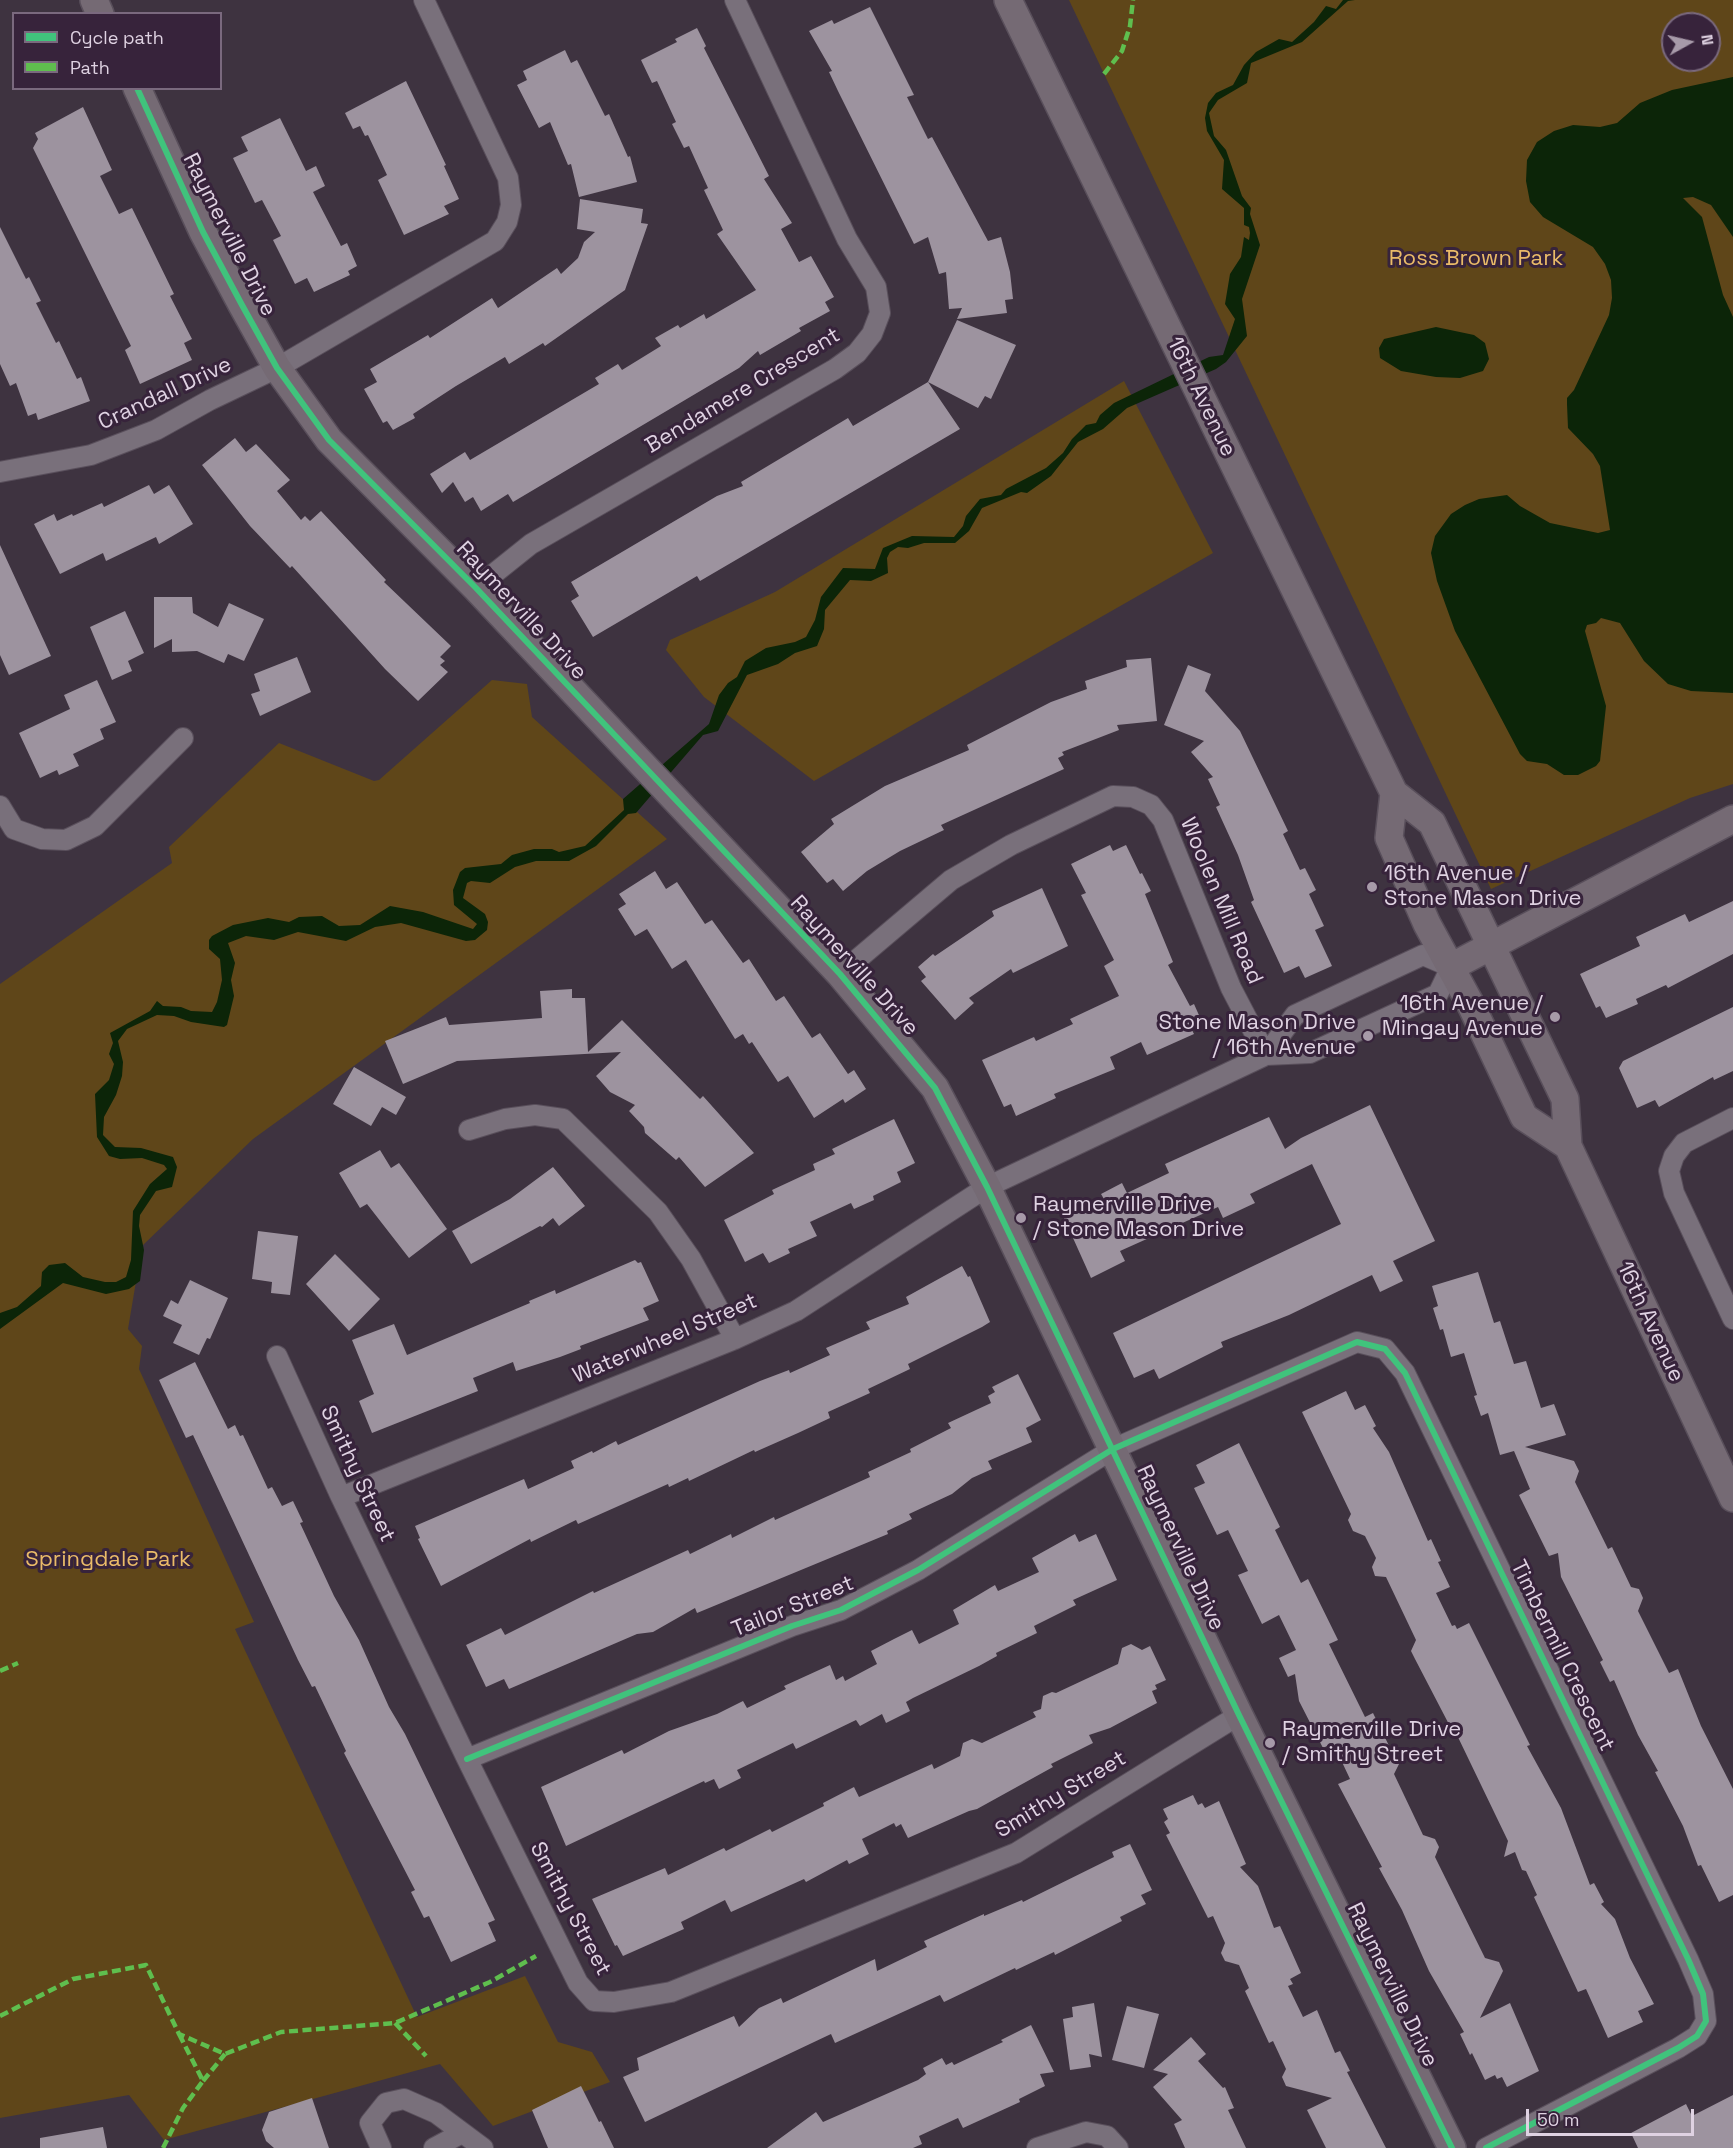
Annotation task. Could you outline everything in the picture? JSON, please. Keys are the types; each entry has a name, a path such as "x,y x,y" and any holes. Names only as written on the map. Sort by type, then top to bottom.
{"street":[{"path":"277,368 495,241 507,222 511,205 508,178 424,0"},
{"name":"Bendamere Crescent","path":"476,588 531,544 836,369 857,353 872,334 880,313 876,286 847,239 735,0"},
{"name":"16th Avenue","path":"1008,0 1394,793 1432,823 1565,1099 1568,1146 1733,1498"},
{"name":"Raymerville Drive","path":"138,90 203,231 277,368 329,440 476,588 840,974 935,1088 987,1187 1239,1715 1452,2148"},
{"name":"Crandall Drive","path":"0,472 102,451 156,430 210,400 277,368"},
{"path":"0,806 14,829 42,839 66,840 95,826 183,738"},
{"path":"1394,793 1389,838 1427,924 1452,967 1524,1117 1568,1146"},
{"name":"Woolen Mill Road","path":"840,974 951,880 1011,845 1113,796 1133,797 1151,805 1163,820 1231,988 1266,1055"},
{"path":"1266,1055 1310,1053 1438,994 1452,967 1733,819"},
{"path":"1266,1055 1295,1015 1423,955 1452,967"},
{"name":"Waterwheel Street","path":"340,1497 735,1338 796,1311 987,1187 1266,1055"},
{"path":"470,1130 505,1119 525,1116 563,1119 658,1212 691,1259 735,1338"},
{"path":"1733,1118 1684,1143 1674,1156 1669,1171 1674,1193 1733,1319"},
{"name":"Timbermill Crescent","path":"1113,1449 1357,1342 1385,1349 1405,1374 1688,1959 1702,1994 1706,2021 1697,2036 1678,2048 1486,2148"},
{"name":"Smithy Street","path":"277,1356 340,1497 467,1759 578,1983 594,2001 614,2002 670,1992 1016,1853 1239,1715"},
{"name":"Tailor Street","path":"467,1759 792,1626 841,1610 918,1570 1113,1449"},
{"path":"381,2148 370,2123 387,2103 404,2099 436,2113 483,2148"},
{"path":"1037,2148 1086,2132 1107,2136 1118,2148"},
{"path":"434,2148 462,2133"}],"green space":[{"name":"Ross Brown Park","path":"1069,0 1733,0 1733,784 1690,798 1491,889"},
{"path":"1124,381 1213,553 814,781 704,697 666,650 670,640 775,592"},
{"name":"Springdale Park","path":"492,680 527,684 532,717 667,839 253,1139 142,1246 128,1329 142,1346 139,1369 254,1622 235,1629 417,2017 525,1976 558,2042 592,2052 610,2082 493,2126 440,2064 164,2140 129,2095 0,2118 0,984 172,863 169,847 279,743 374,781 379,780"}],"shaded area":[{"path":"1343,0 1355,0 1348,1 1302,42 1251,63 1247,83 1218,100 1209,113 1214,136 1226,150 1242,196 1251,208 1250,214 1260,245 1242,299 1247,336 1226,362 1216,369 1127,408 1103,429 1078,442 1051,476 1027,493 1021,492 982,508 969,531 955,543 924,543 908,548 898,547 890,552 887,558 888,573 871,581 850,580 825,610 824,629 817,646 795,653 778,664 747,675 718,731 703,735 636,813 628,814 596,846 569,861 536,861 515,867 490,883 471,881 467,883 463,898 485,914 488,922 487,930 475,940 466,941 401,923 375,927 346,941 298,932 274,940 246,936 228,943 235,963 231,980 234,996 227,1025 224,1027 191,1022 174,1016 157,1015 127,1029 118,1041 123,1062 122,1076 116,1095 104,1117 103,1135 115,1147 141,1148 173,1157 177,1167 172,1187 156,1191 140,1215 139,1226 144,1250 140,1281 129,1289 106,1294 63,1283 0,1329 0,1313 17,1307 41,1286 42,1272 49,1265 65,1263 83,1277 105,1282 116,1282 126,1277 131,1260 133,1211 150,1184 167,1169 164,1165 142,1158 120,1159 109,1156 97,1137 95,1094 109,1080 114,1064 109,1054 113,1043 110,1033 150,1011 157,1001 163,1006 212,1012 222,980 220,959 209,949 209,940 212,936 233,925 268,918 289,922 299,917 322,916 339,926 360,925 390,906 423,912 473,929 477,924 454,905 453,890 460,872 465,868 501,864 512,855 534,849 552,849 559,852 585,846 624,810 623,799 709,724 719,695 728,683 737,677 745,661 766,648 795,642 806,637 815,620 821,597 843,568 875,569 883,548 912,536 954,537 963,526 966,516 980,499 1001,495 1006,489 1046,468 1063,453 1072,439 1086,425 1096,423 1100,415 1114,403 1209,357 1223,355 1235,319 1225,304 1230,274 1241,257 1244,237 1249,240 1250,233 1249,227 1244,225 1244,208 1222,189 1224,160 1207,131 1205,118 1208,103 1216,93 1233,85 1244,65 1256,52 1279,39 1292,42 1314,22 1326,6 1336,9"},
{"path":"1733,77 1733,237 1711,205 1693,197 1683,198 1702,217 1723,295 1733,317 1733,693 1691,691 1668,684 1644,661 1620,623 1601,618 1596,623 1587,625 1585,631 1606,706 1600,761 1596,766 1578,775 1564,775 1547,764 1527,761 1520,754 1455,631 1437,581 1431,553 1435,536 1451,514 1465,505 1479,499 1507,495 1520,506 1550,523 1598,533 1610,530 1600,466 1593,454 1568,428 1567,398 1574,390 1609,315 1612,298 1611,280 1605,264 1593,247 1543,217 1530,202 1526,181 1527,160 1537,142 1554,131 1573,125 1600,127 1617,123 1640,103 1672,90"},
{"path":"1436,327 1474,335 1485,343 1489,359 1483,371 1460,378 1436,377 1401,371 1380,358 1379,348 1384,339"}],"building":[{"path":"870,7 914,95 907,97 928,139 932,137 988,241 1001,237 1010,272 1013,299 1005,300 1007,313 957,319 962,308 949,309 946,272 939,274 928,237 914,244 829,72 832,71 809,31 832,20 834,24"},
{"path":"697,28 706,46 704,48 769,176 764,179 792,223 781,229 799,262 811,256 834,297 825,302 830,311 799,328 801,331 760,355 758,351 739,368 513,502 508,494 481,511 473,497 465,502 453,482 442,493 430,474 465,452 470,460 599,384 595,378 618,364 622,370 661,346 655,338 678,325 680,328 704,314 706,319 756,290 717,234 723,230 704,190 708,188 689,146 684,148 672,124 676,122 657,81 652,83 641,60 677,42 675,39"},
{"path":"565,50 571,63 577,60 605,116 609,114 628,157 630,156 637,182 579,197 571,164 568,165 550,122 539,128 517,85 527,80 523,71"},
{"path":"406,81 446,165 444,166 459,199 444,206 449,214 404,235 378,180 387,175 368,135 365,136 360,126 353,129 345,113"},
{"path":"83,107 112,170 100,176 119,214 132,208 174,294 170,296 192,339 184,343 192,360 140,384 125,350 131,346 33,148 38,139 35,133"},
{"path":"280,118 306,171 316,166 325,186 313,192 341,246 347,243 357,266 348,271 350,275 314,292 307,278 295,284 273,240 281,236 262,200 255,203 233,158 248,151 241,137"},
{"path":"580,199 643,209 641,223 648,224 625,290 545,346 543,343 509,364 505,357 413,414 415,418 393,430 387,421 383,423 364,389 377,382 370,369 428,335 430,338 492,298 498,308 557,268 561,274 578,258 584,242 595,232 577,229"},
{"path":"0,227 26,279 29,277 41,301 36,303 56,343 59,341 77,379 81,377 90,401 38,420 36,413 28,416 16,383 10,386 0,364"},
{"path":"957,320 1016,345 991,399 985,396 978,408 928,382"},
{"path":"928,382 960,429 700,581 697,576 593,637 571,601 579,596 571,582 717,496 743,486 741,482 848,418 853,426"},
{"path":"235,438 246,452 256,444 290,480 277,491 301,520 305,516 310,521 321,511 386,580 384,582 451,646 440,657 445,661 440,665 448,672 418,701 385,669 292,566 290,568 250,526 202,465"},
{"path":"149,485 154,494 169,485 193,524 159,544 156,537 106,561 103,553 60,574 34,524 54,514 57,521 102,503 104,507"},
{"path":"0,545 51,656 9,675 0,655"},
{"path":"154,597 192,597 193,613 218,627 229,603 264,619 244,661 228,654 224,663 197,651 172,652 172,639 154,648"},
{"path":"125,611 144,653 128,661 132,671 112,680 90,627"},
{"path":"297,657 311,692 260,716 251,694 260,691 254,674"},
{"path":"1151,658 1157,721 1117,725 1119,730 1062,752 1064,755 1058,758 1064,769 941,825 944,830 900,851 867,871 843,891 833,879 827,883 801,852 834,824 831,819 885,786 969,750 967,745 1051,702 1087,689 1085,681 1127,667 1126,660"},
{"path":"1188,665 1211,674 1205,691 1240,731 1288,831 1283,834 1300,870 1305,868 1316,890 1309,894 1324,926 1315,930 1332,966 1305,978 1299,966 1284,973 1251,902 1254,900 1238,855 1216,807 1220,805 1208,779 1213,777 1191,752 1204,741 1164,725"},
{"path":"97,680 116,722 100,729 104,739 73,754 79,766 59,775 57,770 40,778 19,733 70,709 64,695"},
{"path":"1110,845 1113,851 1126,845 1140,874 1142,873 1151,891 1145,894 1173,962 1168,965 1190,1006 1194,1004 1202,1022 1191,1028 1194,1034 1147,1055 1141,1042 1110,1057 1115,1069 1054,1094 1056,1098 1016,1116 1011,1104 1004,1107 982,1060 1034,1037 1036,1041 1073,1024 1070,1019 1119,996 1104,966 1114,960 1081,895 1086,893 1071,864"},
{"path":"655,871 666,889 677,882 705,924 712,920 743,963 749,959 776,1001 784,996 812,1038 820,1033 848,1074 854,1070 866,1089 845,1103 843,1099 814,1118 788,1076 778,1082 752,1042 749,1044 743,1034 735,1039 686,960 672,969 647,929 635,936 618,909 626,904 619,894"},
{"path":"1042,888 1068,946 1013,973 1011,969 969,998 974,1003 955,1020 921,981 926,977 918,967 933,954 935,956 994,916 992,911"},
{"path":"1733,901 1733,954 1668,988 1666,985 1636,999 1638,1004 1606,1018 1600,1006 1596,1008 1580,974 1640,946 1636,937 1685,914 1689,922"},
{"path":"572,989 572,998 585,998 588,1052 622,1020 700,1099 703,1096 754,1153 705,1187 679,1157 676,1160 645,1133 644,1127 629,1111 635,1105 610,1092 596,1076 621,1052 457,1061 403,1084 385,1041 446,1017 449,1025 542,1018 540,991"},
{"path":"1733,1007 1733,1071 1714,1080 1713,1077 1659,1107 1655,1100 1637,1108 1619,1068 1623,1061"},
{"path":"354,1067 406,1097 396,1115 382,1107 371,1126 333,1104"},
{"path":"1370,1105 1435,1241 1393,1261 1403,1281 1380,1292 1372,1275 1289,1315 1221,1342 1223,1347 1159,1379 1154,1369 1134,1378 1113,1333 1341,1224 1312,1164 1250,1194 1255,1203 1223,1218 1218,1207 1120,1251 1125,1261 1091,1278 1064,1218 1104,1199 1101,1194 1122,1183 1127,1193 1169,1173 1165,1164 1269,1117 1285,1149 1301,1138"},
{"path":"894,1119 915,1163 897,1172 901,1182 873,1196 874,1200 854,1209 851,1203 810,1222 817,1236 788,1249 790,1253 769,1263 763,1253 745,1262 724,1220 774,1194 772,1190 815,1170 813,1164 835,1154 832,1149"},
{"path":"380,1150 391,1168 399,1163 447,1229 409,1258 367,1204 360,1208 339,1173"},
{"path":"553,1167 585,1206 559,1226 553,1218 542,1227 540,1226 471,1264 452,1231 510,1199"},
{"path":"258,1231 298,1236 290,1295 271,1293 272,1282 252,1279"},
{"path":"335,1254 380,1299 349,1331 306,1284"},
{"path":"635,1260 638,1263 641,1262 659,1301 643,1308 649,1320 580,1346 581,1349 560,1357 516,1371 513,1362 473,1378 478,1391 372,1433 359,1401 374,1394 352,1340 394,1324 407,1355 530,1303 529,1301 555,1290 556,1294"},
{"path":"962,1266 968,1277 970,1276 990,1322 982,1327 908,1364 910,1369 868,1389 870,1393 828,1412 830,1418 689,1481 688,1478 669,1487 668,1484 578,1524 576,1520 531,1542 530,1539 441,1586 418,1539 420,1538 415,1526 524,1479 528,1489 574,1468 571,1461 592,1451 593,1453 616,1441 618,1445 760,1381 789,1370 790,1373 830,1355 826,1348 870,1329 866,1322 909,1304 906,1297"},
{"path":"1478,1272 1494,1323 1500,1321 1514,1364 1526,1361 1541,1408 1554,1404 1566,1435 1525,1447 1574,1461 1579,1471 1575,1482 1608,1549 1612,1547 1631,1587 1639,1589 1643,1598 1638,1611 1669,1673 1678,1669 1701,1726 1733,1789 1733,1895 1719,1902 1701,1865 1698,1866 1683,1826 1655,1772 1658,1771 1638,1735 1614,1680 1610,1682 1600,1662 1603,1660 1561,1577 1558,1553 1549,1556 1519,1495 1530,1489 1514,1451 1500,1455 1488,1413 1481,1416 1464,1353 1451,1357 1443,1329 1440,1330 1433,1308 1438,1306 1432,1286"},
{"path":"190,1280 228,1298 210,1339 207,1338 199,1355 173,1343 182,1325 163,1316 171,1300 178,1304"},
{"path":"195,1362 228,1429 235,1425 240,1436 243,1435 268,1489 272,1487 282,1506 293,1501 303,1522 300,1523 334,1596 359,1640 389,1707 405,1734 495,1920 488,1923 496,1941 451,1962 429,1916 424,1918 411,1892 415,1890 344,1753 346,1751 315,1686 312,1687 298,1660 193,1435 186,1438 159,1380"},
{"path":"1018,1374 1041,1420 1026,1428 1032,1442 988,1461 992,1469 972,1478 952,1494 909,1514 912,1519 887,1531 888,1534 697,1613 695,1608 653,1632 637,1634 509,1689 504,1679 486,1687 466,1645 501,1628 505,1635 593,1591 594,1593 688,1550 690,1554 731,1534 732,1538 774,1517 775,1520 870,1477 868,1472 911,1452 910,1449 951,1428 948,1423 991,1403 988,1396 995,1392 992,1387"},
{"path":"1346,1391 1355,1410 1365,1405 1376,1426 1373,1428 1389,1452 1428,1541 1431,1539 1441,1561 1438,1562 1450,1587 1436,1593 1452,1626 1455,1625 1457,1629 1469,1623 1530,1745 1527,1746 1561,1808 1590,1885 1594,1883 1604,1902 1601,1904 1615,1919 1630,1958 1654,2004 1638,2011 1643,2022 1608,2038 1586,1989 1578,1992 1534,1897 1537,1895 1526,1871 1522,1870 1515,1852 1504,1857 1508,1841 1456,1733 1454,1734 1411,1651 1416,1640 1386,1577 1375,1576 1372,1567 1376,1558 1365,1536 1353,1531 1348,1520 1351,1514 1302,1412"},
{"path":"1239,1443 1280,1527 1275,1530 1301,1583 1308,1579 1338,1640 1329,1644 1365,1717 1373,1713 1395,1755 1399,1764 1394,1774 1423,1835 1435,1839 1439,1847 1435,1857 1485,1958 1499,1962 1503,1971 1480,2018 1510,2003 1539,2071 1507,2087 1502,2077 1497,2079 1495,2075 1485,2080 1472,2053 1470,2055 1460,2034 1464,2032 1429,1971 1402,1910 1379,1868 1382,1867 1338,1784 1350,1779 1333,1743 1323,1748 1299,1701 1295,1674 1288,1677 1279,1658 1296,1650 1279,1615 1262,1624 1238,1575 1248,1571 1228,1530 1217,1535 1194,1488 1205,1483 1196,1465"},
{"path":"1075,1534 1079,1542 1096,1534 1117,1580 1073,1600 1076,1605 1034,1626 1037,1633 996,1653 997,1656 979,1666 906,1702 910,1711 886,1723 882,1714 860,1726 856,1720 796,1749 793,1743 737,1770 741,1778 719,1789 714,1779 705,1783 704,1781 566,1846 541,1787 622,1750 624,1754 669,1731 717,1714 743,1701 747,1708 786,1689 784,1686 830,1665 836,1680 843,1676 845,1681 877,1664 871,1651 912,1630 919,1644 959,1624 953,1610 995,1585 998,1591 1039,1572 1032,1558"},
{"path":"1131,1644 1142,1650 1150,1646 1166,1680 1155,1685 1157,1689 1152,1691 1157,1703 1110,1728 1089,1735 1093,1743 1051,1764 1053,1767 977,1809 908,1838 901,1824 896,1827 894,1823 862,1839 869,1854 849,1864 847,1860 806,1882 804,1879 731,1912 725,1900 681,1922 684,1929 623,1956 617,1945 615,1946 592,1899 665,1868 668,1875 724,1848 726,1851 770,1829 772,1832 824,1806 823,1803 854,1787 859,1797 932,1764 934,1769 960,1756 963,1743 972,1739 982,1743 1036,1717 1033,1712 1041,1709 1043,1696 1052,1692 1056,1693 1118,1664 1122,1648"},
{"path":"1193,1795 1198,1805 1202,1803 1205,1808 1219,1801 1246,1864 1240,1867 1258,1886 1274,1928 1280,1926 1301,1973 1290,1979 1293,1984 1288,1986 1303,2017 1317,2010 1335,2053 1340,2051 1350,2071 1347,2072 1386,2148 1326,2148 1307,2110 1332,2098 1286,2086 1282,2077 1286,2069 1273,2041 1269,2043 1245,1991 1249,1988 1239,1965 1225,1961 1221,1953 1225,1943 1213,1916 1208,1918 1166,1835 1170,1833 1164,1822 1168,1819 1163,1809"},
{"path":"1130,1844 1152,1890 1141,1895 1146,1904 1120,1917 1122,1921 1055,1955 1054,1952 1016,1970 1015,1968 944,2002 940,1995 835,2043 831,2034 645,2122 623,2077 639,2070 637,2058 734,2016 739,2027 759,2008 781,1998 783,2003 875,1959 877,1971 927,1947 924,1941 984,1914 984,1916 1022,1900 1023,1902 1114,1857 1112,1852"},
{"path":"1094,2003 1102,2057 1089,2054 1091,2067 1070,2070 1063,2019 1073,2017 1072,2007"},
{"path":"1127,2006 1159,2014 1144,2068 1112,2060"},
{"path":"1031,2025 1054,2072 1040,2074 1045,2086 1019,2099 1020,2102 963,2128 958,2118 919,2136 922,2144 913,2148 767,2148 816,2112 823,2122 918,2080 926,2074 923,2068 942,2058 946,2065 952,2062 954,2065 1003,2042 1001,2040"},
{"path":"1191,2037 1206,2054 1198,2061 1223,2088 1225,2087 1234,2108 1228,2110 1246,2148 1185,2148 1174,2124 1182,2120 1153,2087 1168,2074 1153,2070"},
{"path":"581,2086 614,2148 548,2148 532,2110"},
{"path":"1733,2095 1733,2148 1638,2148 1631,2133 1686,2104 1692,2116"},
{"path":"312,2098 329,2148 274,2148 266,2141 262,2130 269,2112"},
{"path":"103,2127 107,2148 40,2148 40,2138"}],"marked path":[{"path":"1104,74 1122,51 1130,26 1133,0"},
{"path":"0,1671 18,1663"},
{"path":"0,2016 73,1979 146,1965 179,2034 225,2054 281,2032 395,2023 490,1982 536,1956"},
{"path":"395,2023 426,2056"},
{"path":"163,2148 183,2108 203,2081 179,2034"},
{"path":"203,2081 225,2054"}],"cycle path":[{"path":"138,90 203,232 242,305 277,368 329,440 476,588 840,974 935,1088 987,1187 1239,1715 1452,2148"},
{"path":"467,1759 792,1626 841,1610 918,1570 1113,1449 1357,1342 1385,1349 1405,1373 1703,1994 1706,2021 1697,2036 1486,2148"}],"place":[{"name":"16th Avenue / Stone Mason Drive","path":"1372,887"},
{"name":"16th Avenue / Mingay Avenue","path":"1555,1017"},
{"name":"Stone Mason Drive / 16th Avenue","path":"1368,1036"},
{"name":"Raymerville Drive / Stone Mason Drive","path":"1021,1218"},
{"name":"Raymerville Drive / Smithy Street","path":"1270,1743"}]}
